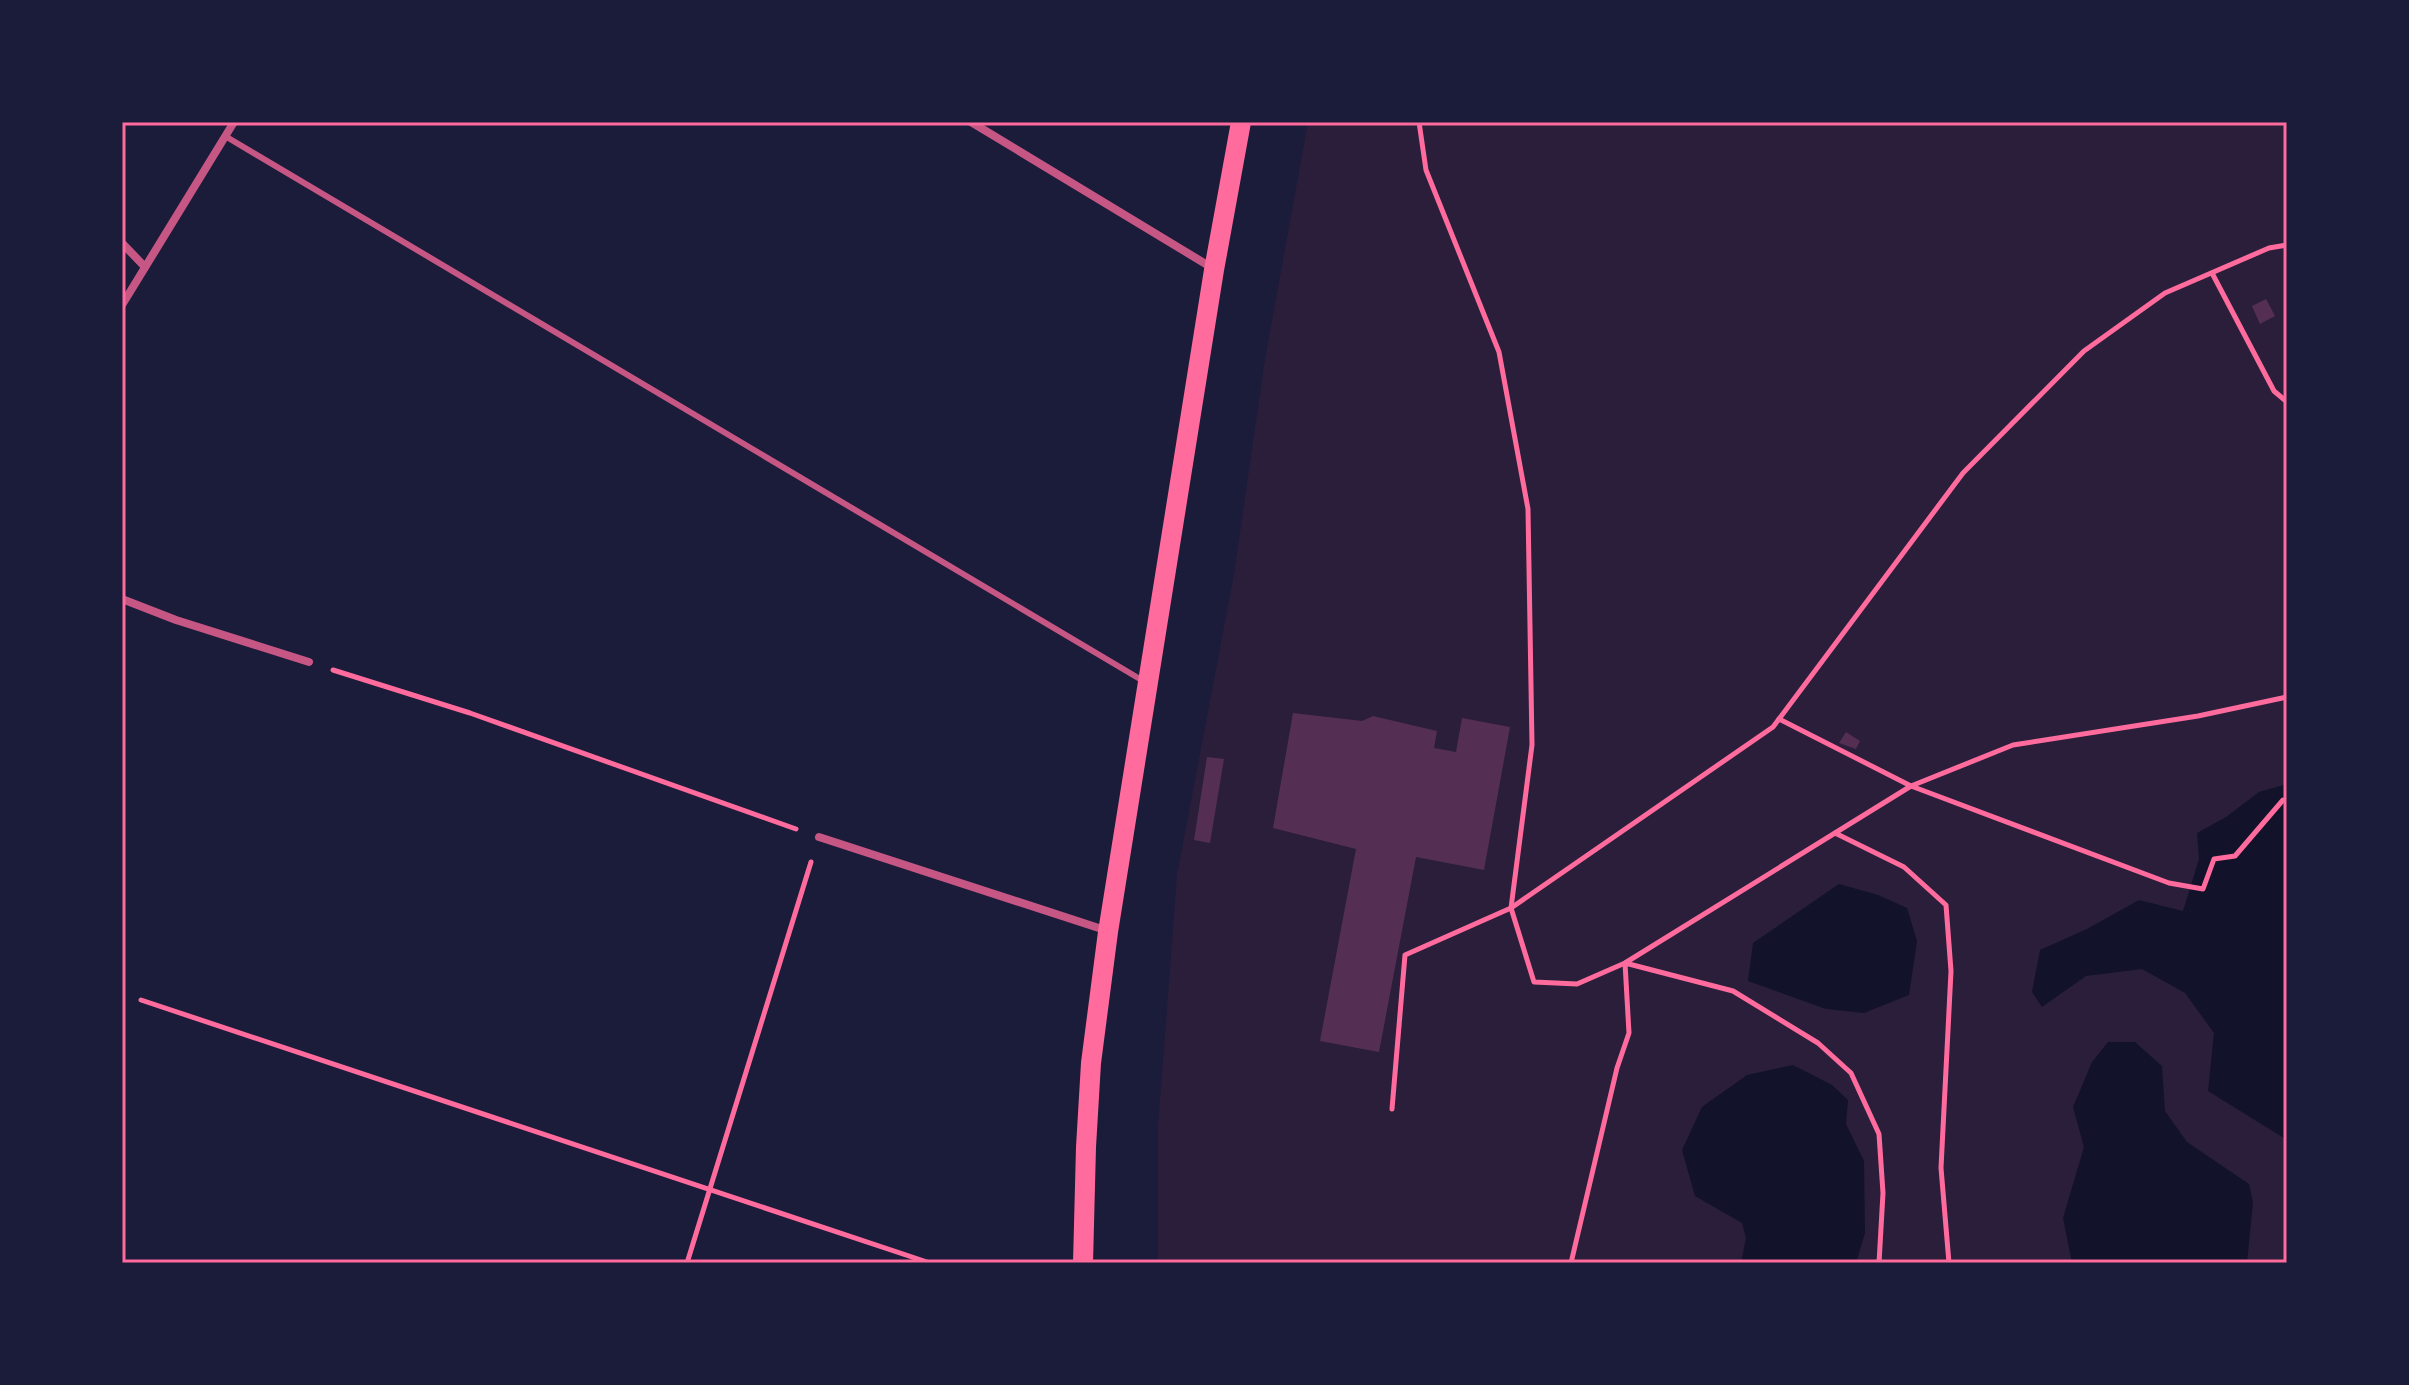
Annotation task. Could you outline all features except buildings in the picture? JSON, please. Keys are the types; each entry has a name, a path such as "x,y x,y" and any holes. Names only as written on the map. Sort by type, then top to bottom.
{"main road":[{"path":"1083,1263 1091,1063 1108,932 1214,270 1241,122"}],"street":[{"path":"122,305 234,122"},
{"path":"971,122 1214,270"},
{"path":"122,243 145,267"},
{"path":"122,599 176,620 309,662"},
{"path":"819,837 1108,932"}],"lane":[{"path":"225,136 1148,684"}],"path":[{"path":"1419,122 1426,170 1499,352 1528,509 1532,745 1511,908 1534,982 1577,984 1625,963 1911,786 2013,745 2198,716 2287,697"},
{"path":"1392,1109 1405,955 1511,908 1773,727 1963,473 2084,351 2165,293 2269,248 2287,245"},
{"path":"2212,273 2274,391 2287,402"},
{"path":"309,662 470,713 819,837 687,1263"},
{"path":"1779,719 1911,786 2169,883 2203,889 2214,859 2235,856 2283,800 2287,801"},
{"path":"1834,833 1904,867 1946,905 1951,971 1941,1168 1949,1263"},
{"path":"1571,1263 1617,1068 1629,1033 1625,963"},
{"path":"1625,963 1733,991 1818,1043 1851,1073 1879,1134 1883,1193 1879,1263"},
{"path":"141,1000 930,1263"}],"shaded area":[{"path":"1308,122 2287,122 2287,1263 1158,1263 1158,1127 1177,875 1234,574 1265,359"},
{"path":"2287,784 2287,1140 2208,1091 2214,1033 2185,993 2142,969 2086,976 2042,1007 2032,992 2040,950 2087,929 2139,900 2183,911 2199,859 2197,833 2226,817 2259,792"},
{"path":"1839,884 1878,895 1907,908 1917,941 1909,995 1864,1013 1826,1009 1748,981 1753,943"},
{"path":"2108,1042 2135,1042 2162,1066 2165,1111 2187,1142 2249,1184 2253,1202 2247,1263 2072,1263 2063,1218 2084,1147 2073,1107 2092,1062"},
{"path":"1793,1065 1832,1085 1848,1100 1846,1124 1864,1161 1865,1233 1856,1263 1741,1263 1746,1238 1742,1223 1695,1196 1682,1150 1702,1107 1747,1075"}]}
